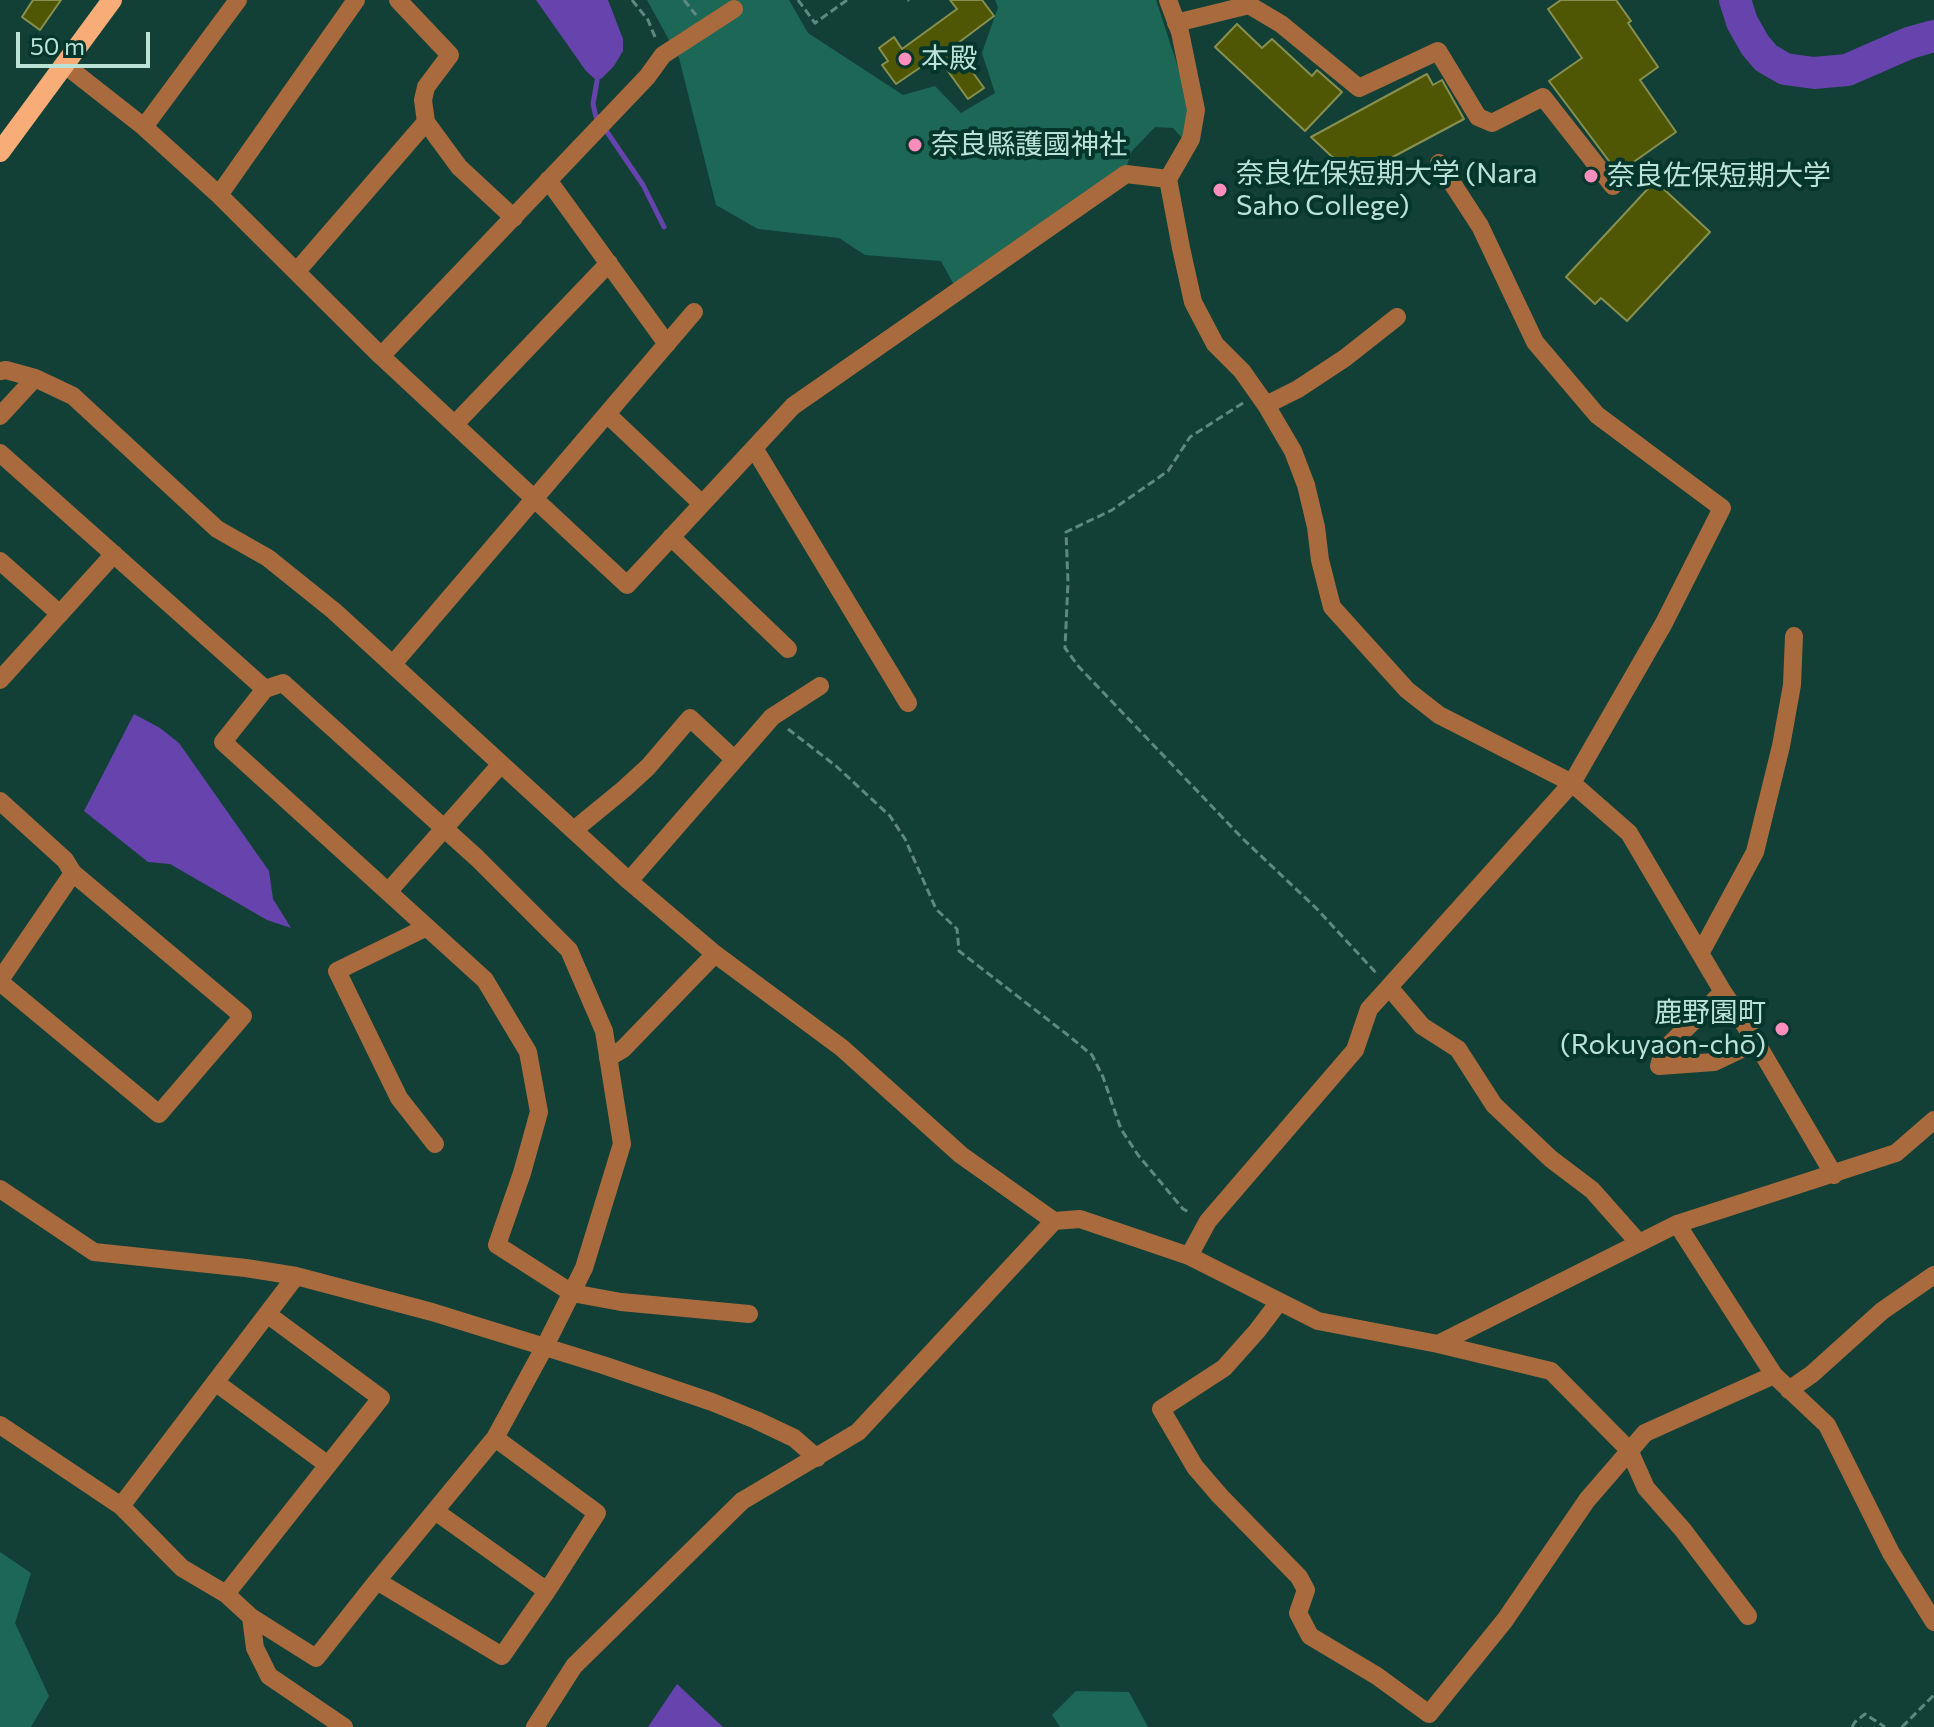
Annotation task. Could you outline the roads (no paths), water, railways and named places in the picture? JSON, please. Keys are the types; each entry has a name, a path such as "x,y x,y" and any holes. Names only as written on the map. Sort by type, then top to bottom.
{"main road":[{"path":"0,152 112,0"}],"street":[{"path":"144,127 238,0"},
{"path":"219,195 356,0"},
{"path":"398,0 450,55 426,87 423,100 426,122 459,167 514,218"},
{"path":"1168,0 1180,32 1196,110 1191,139 1168,179 1193,302 1215,344 1242,371 1293,451 1306,485 1332,607 1407,690 1439,715 1572,783 1629,833 1834,1175"},
{"path":"1176,23 1249,2 1359,88 1438,51 1478,117 1492,123 1543,97 1613,186"},
{"path":"381,356 647,77 663,55 734,9"},
{"path":"65,65 144,127 219,195 381,356 627,585 793,406 1126,174 1168,179"},
{"path":"297,271 426,122"},
{"path":"1189,1256 1208,1221 1355,1050 1369,1009 1572,783 1664,623 1722,508 1597,415 1535,342 1480,226 1439,163"},
{"path":"548,180 667,344"},
{"path":"455,424 609,263"},
{"path":"393,664 694,312"},
{"path":"1262,399 1298,389 1345,358 1397,317"},
{"path":"0,371 35,378 73,396 217,529 268,558 334,611 629,881 715,954 842,1048 961,1155 1054,1221 1080,1219 1189,1256 1318,1321 1438,1344 1551,1371 1629,1450 1646,1488 1683,1530 1748,1616"},
{"path":"0,416 35,378"},
{"path":"607,414 702,504"},
{"path":"754,448 908,703"},
{"path":"0,453 265,689"},
{"path":"671,537 788,649"},
{"path":"2,674 114,554"},
{"path":"0,561 60,614"},
{"path":"1701,952 1755,852 1784,731 1792,685 1794,636"},
{"path":"0,1425 121,1506 182,1568 226,1594 251,1617 316,1658 495,1438 544,1348 572,1293 584,1268 622,1144 604,1031 569,950 477,858 283,683 265,689 223,742 485,980 528,1052 539,1112 497,1245 572,1293 621,1302 749,1314"},
{"path":"629,881 772,717 820,686"},
{"path":"574,830 648,767 690,718 734,759"},
{"path":"388,892 501,764"},
{"path":"0,801 65,860 73,873 243,1016 159,1114 0,981 73,873"},
{"path":"427,927 337,971 399,1098 435,1144"},
{"path":"608,1058 623,1049 715,954"},
{"path":"1389,987 1422,1026 1458,1049 1494,1105 1551,1159 1592,1190 1639,1243"},
{"path":"1723,992 1663,1051 1659,1066 1714,1062 1756,1042"},
{"path":"1438,1344 1677,1224 1896,1153 1931,1131"},
{"path":"0,1189 94,1252 296,1276 432,1312 647,1379 756,1420 794,1438 817,1458"},
{"path":"535,1727 574,1666 742,1501 858,1432 1054,1221"},
{"path":"1677,1224 1774,1375 1827,1425 1891,1553 1934,1622"},
{"path":"1789,1390 1812,1374 1882,1311 1934,1275"},
{"path":"121,1506 296,1276"},
{"path":"1279,1302 1224,1368 1161,1409 1195,1467 1299,1577 1306,1590 1298,1613 1310,1636 1377,1676 1429,1714 1505,1620 1587,1500 1645,1433 1774,1375"},
{"path":"226,1594 381,1398 267,1314"},
{"path":"215,1382 328,1465"},
{"path":"377,1581 502,1656 597,1513 495,1438"},
{"path":"435,1511 547,1591"},
{"path":"251,1617 255,1648 269,1676 344,1727"}],"waterway":[{"path":"1735,0 1742,22 1755,45 1766,58 1785,69 1814,73 1847,70 1909,43 1934,36"},
{"path":"597,81 593,104 599,121"},
{"path":"605,129 643,185 664,227"}],"place":[{"name":"本殿","path":"905,59"},
{"name":"奈良縣護國神社","path":"915,145"},
{"name":"奈良佐保短期大学","path":"1591,176"},
{"name":"奈良佐保短期大学 (Nara Saho College)","path":"1220,190"},
{"name":"鹿野園町 (Rokuyaon-chō)","path":"1782,1029"}]}
